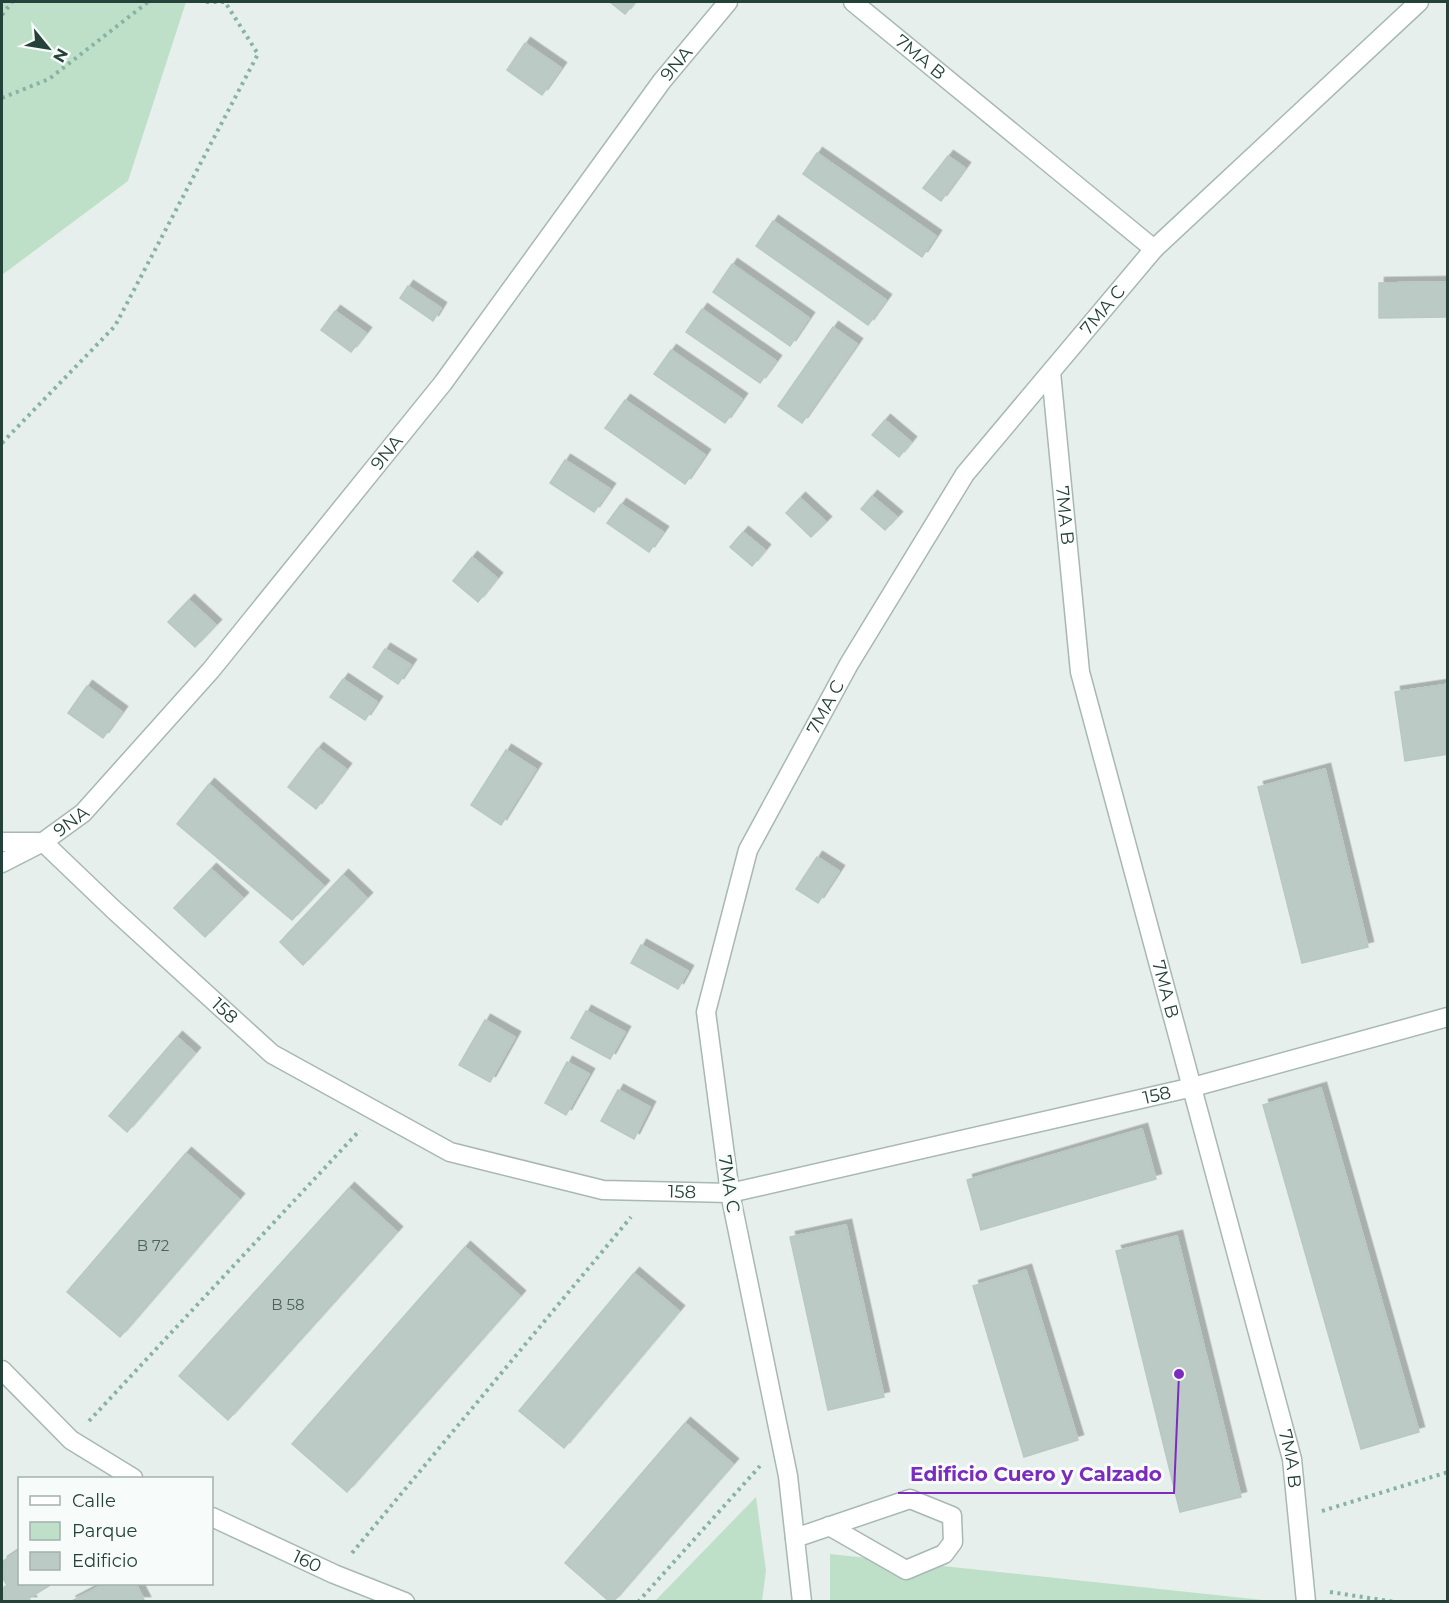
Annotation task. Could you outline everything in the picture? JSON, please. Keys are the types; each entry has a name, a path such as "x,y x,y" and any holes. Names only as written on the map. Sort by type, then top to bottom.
{"street":[{"name":"9NA","path":"2,863 43,842 83,813 211,670 443,383 662,81 728,2"},
{"name":"7MA B","path":"853,2 1154,249"},
{"name":"7MA C","path":"802,1602 788,1476 730,1193 706,1012 748,850 849,664 965,474 1154,249 1419,2"},
{"name":"7MA B","path":"1052,372 1080,672 1292,1459 1306,1595"},
{"path":"2,842 43,842"},
{"name":"158","path":"43,842 272,1054 450,1152 603,1190 730,1193 1192,1088 1448,1017"},
{"path":"2,1370 72,1440 130,1477"},
{"path":"795,1538 829,1526 910,1499 952,1516 953,1542 944,1554 906,1570 829,1526"},
{"name":"160","path":"213,1517 334,1574 405,1602"}],"path":[{"path":"2,15 12,2"},
{"path":"2,98 49,79 148,2"},
{"path":"2,442 115,326 258,54 225,2 206,2"},
{"path":"72,1440 376,1112"},
{"path":"334,1574 652,1191"},
{"path":"638,1602 781,1443"},
{"path":"1298,1519 1448,1472"},
{"path":"1306,1595 1395,1602"}],"green space":[{"path":"2,2 186,2 128,181 2,275"},
{"path":"756,1497 766,1571 762,1601 655,1601"},
{"path":"830,1554 1263,1600 830,1601"}],"building":[{"path":"610,2 635,2 625,14"},
{"path":"525,43 561,68 542,95 507,70"},
{"path":"817,153 936,236 922,257 803,174"},
{"path":"948,156 965,168 941,201 923,188"},
{"path":"773,221 886,300 868,325 756,246"},
{"path":"732,264 809,318 790,346 713,292"},
{"path":"1447,282 1447,317 1379,318 1379,283"},
{"path":"408,286 441,308 433,321 400,298"},
{"path":"702,309 776,361 760,383 686,332"},
{"path":"335,311 366,333 351,352 321,330"},
{"path":"833,327 857,344 802,423 778,406"},
{"path":"671,350 742,399 725,423 654,374"},
{"path":"625,400 705,455 685,484 605,428"},
{"path":"885,420 911,442 899,457 872,435"},
{"path":"565,460 610,489 594,512 550,483"},
{"path":"872,496 897,517 885,530 861,509"},
{"path":"800,498 826,522 811,537 786,513"},
{"path":"621,504 663,532 649,552 607,523"},
{"path":"743,532 765,550 752,566 730,547"},
{"path":"472,557 497,578 478,602 453,581"},
{"path":"189,600 216,625 195,647 168,622"},
{"path":"385,649 411,665 398,684 373,667"},
{"path":"343,679 377,702 365,720 330,697"},
{"path":"1448,684 1448,754 1405,761 1395,692"},
{"path":"87,686 122,712 103,738 68,713"},
{"path":"318,748 346,769 316,809 288,787"},
{"path":"506,750 536,769 501,825 471,805"},
{"path":"1325,769 1368,947 1302,963 1258,787"},
{"path":"209,784 324,886 292,920 177,824"},
{"path":"817,857 839,871 818,903 796,889"},
{"path":"211,869 243,898 205,937 174,908"},
{"path":"343,875 367,898 303,965 280,942"},
{"path":"641,945 688,971 678,989 631,963"},
{"path":"586,1011 625,1032 610,1059 571,1038"},
{"path":"485,1020 515,1037 490,1082 459,1065"},
{"path":"177,1037 195,1053 127,1132 109,1116"},
{"path":"567,1062 589,1074 566,1115 545,1103"},
{"path":"1321,1088 1419,1432 1361,1449 1263,1105"},
{"path":"618,1090 650,1107 634,1139 601,1121"},
{"path":"1142,1129 1156,1179 981,1230 967,1180"},
{"path":"186,1153 239,1199 120,1337 67,1292"},
{"path":"349,1188 397,1232 228,1420 179,1376"},
{"path":"846,1225 884,1397 828,1410 790,1237"},
{"path":"1177,1236 1241,1497 1180,1512 1116,1251"},
{"path":"465,1247 520,1296 347,1492 292,1444"},
{"path":"1026,1270 1078,1440 1024,1457 973,1286"},
{"path":"634,1273 679,1311 564,1448 519,1411"},
{"path":"685,1423 733,1464 613,1602 610,1602 565,1563"},
{"path":"18,1551 18,1585 50,1585 29,1598 31,1602 2,1602 2,1589 7,1585 2,1577 2,1562"},
{"path":"102,1585 136,1585 145,1602 70,1602"}],"place":[{"name":"Edificio Cuero y Calzado","path":"1179,1374"}]}
